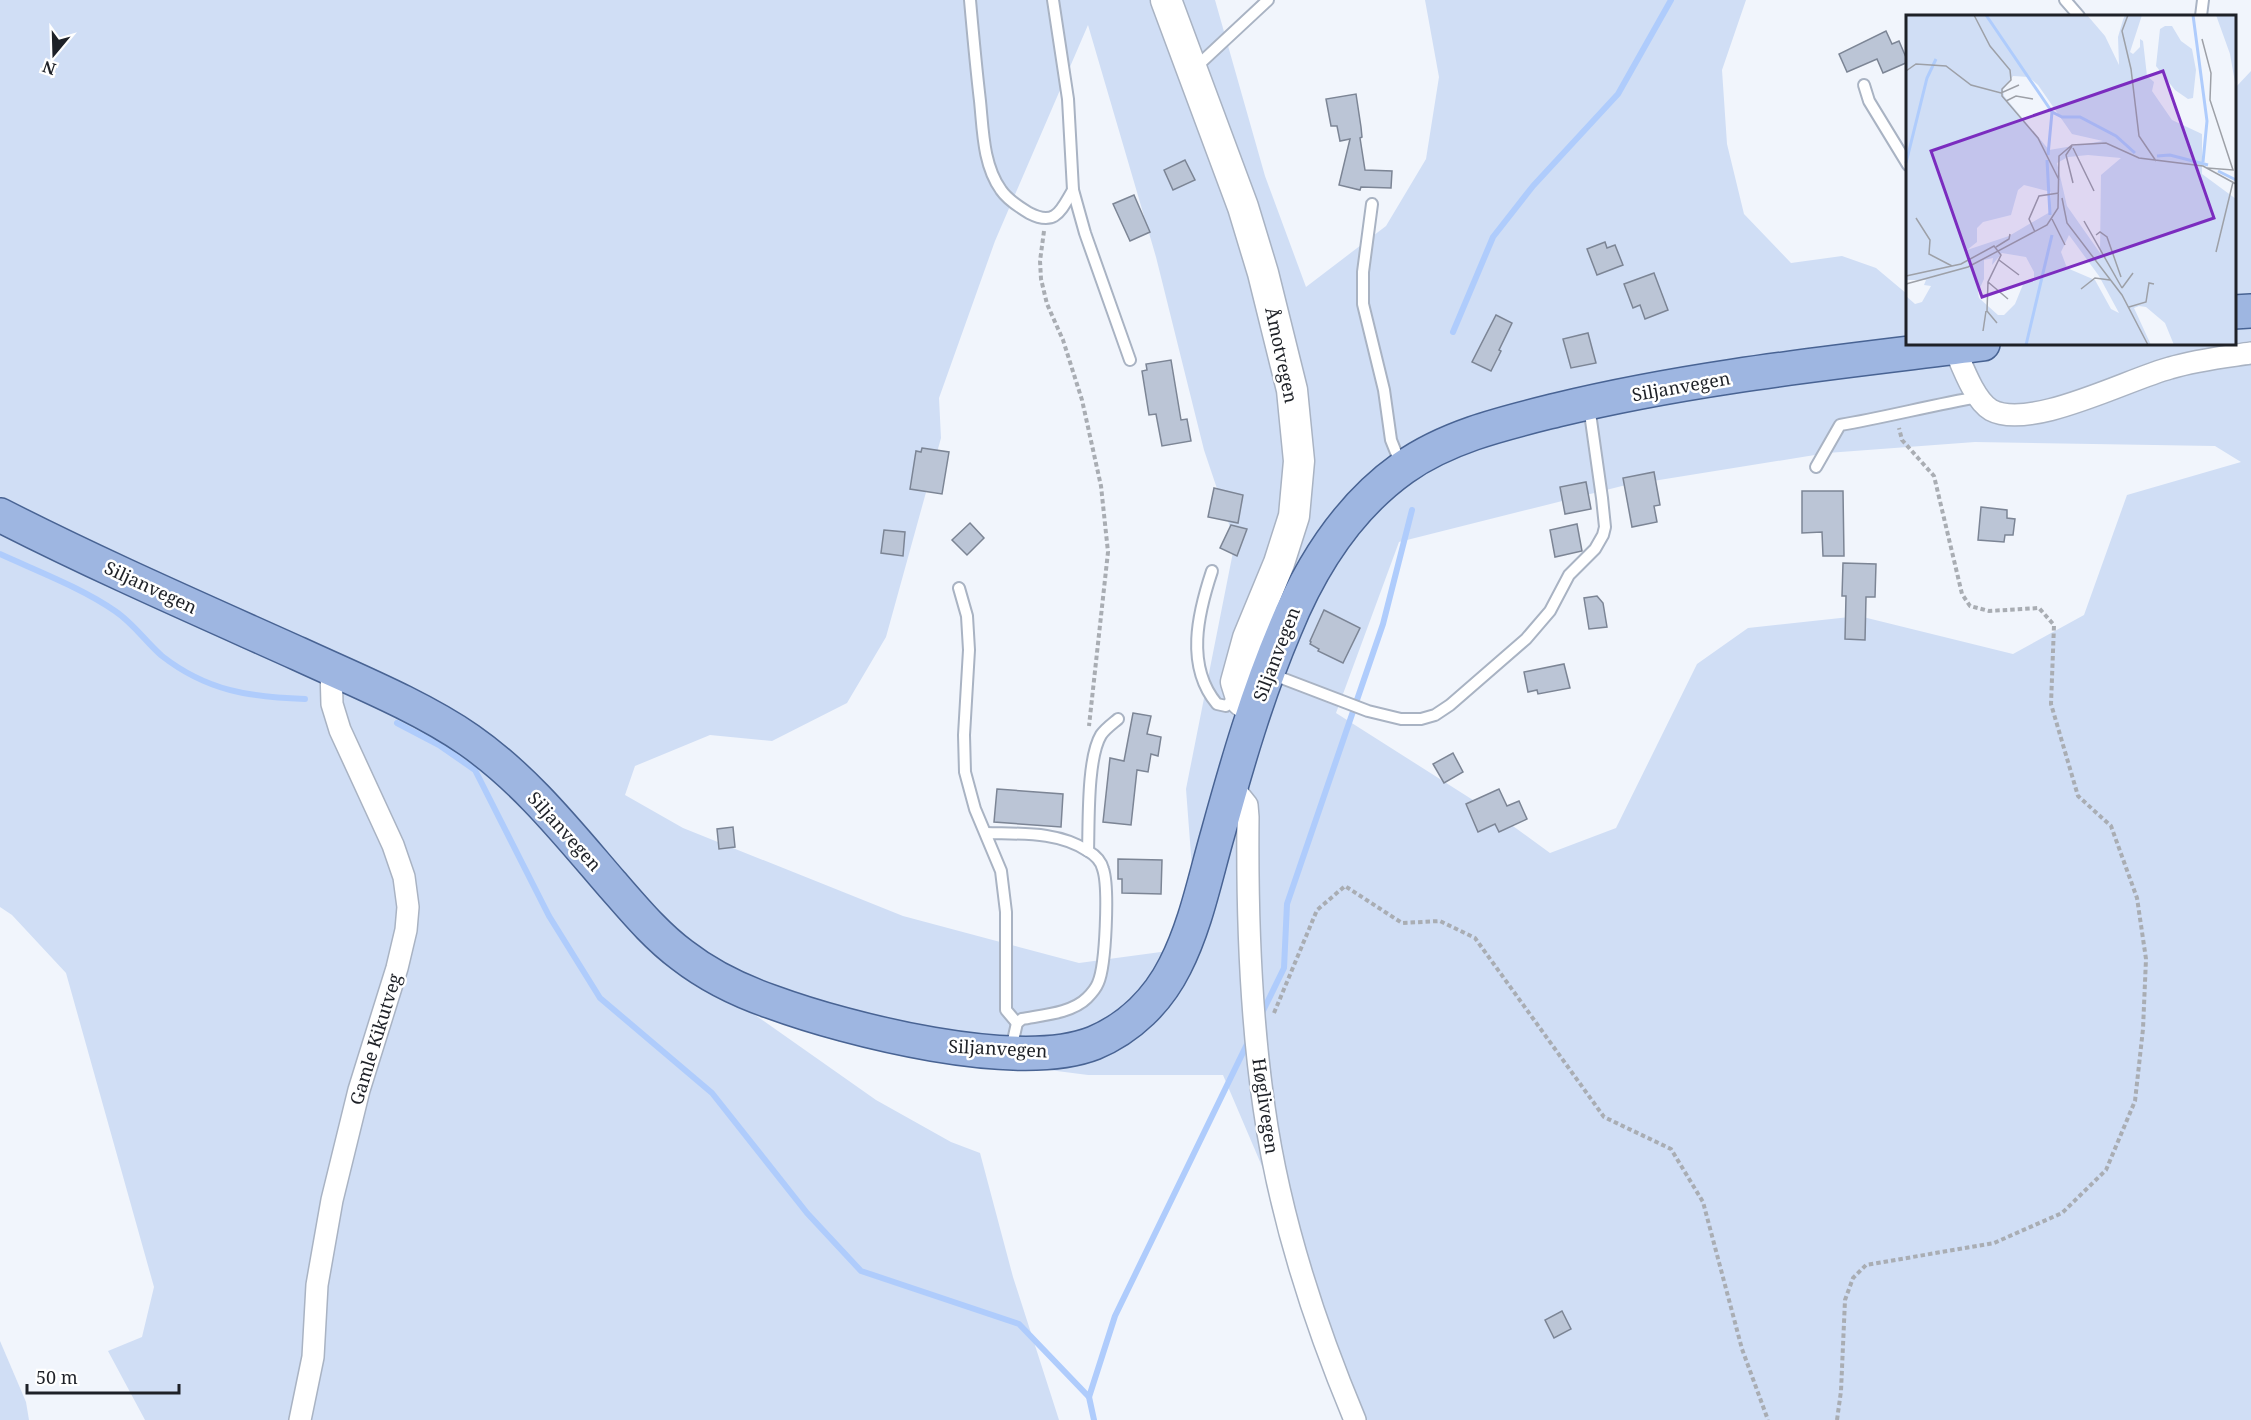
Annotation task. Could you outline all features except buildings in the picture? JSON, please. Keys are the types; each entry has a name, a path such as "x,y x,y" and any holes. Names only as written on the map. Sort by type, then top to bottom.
{"main road":[{"name":"Åmotvegen","path":"1166,0 1243,207 1263,273 1290,379 1298,440 1299,461 1294,516 1279,563 1248,638 1237,673 1236,682 1246,701"},
{"path":"2236,312 2251,311"},
{"name":"Siljanvegen","path":"0,515 439,721 485,752 539,800 654,931 680,954 709,974 770,1002 833,1022 940,1045 1014,1038 1051,1052 1092,1044 1129,1024 1154,999 1175,968 1194,921 1231,785 1246,701 1267,672 1296,601 1326,548 1361,504 1403,468 1431,452 1472,434 1505,423 1588,403 1745,374 1964,345"}],"street":[{"name":"Siljanvegen","path":"1964,345 1967,378 1978,397 1989,409 1999,413 2024,415 2100,393 2170,367 2251,352"},
{"name":"Gamle Kikutveg","path":"300,1420 313,1357 317,1285 332,1200 359,1090 397,968 406,930 408,907 404,877 393,844 340,730 332,704 331,669"},
{"name":"Høglivegen","path":"1231,785 1247,805 1251,976 1264,1106 1287,1219 1309,1299 1355,1420"}],"lane":[{"path":"970,0 984,138 995,180 1005,195 1026,211 1044,218 1052,218 1059,213 1074,190"},
{"path":"1053,0 1068,99 1074,190 1085,233 1130,360"},
{"path":"1193,70 1268,0"},
{"path":"2066,0 2078,15"},
{"path":"2201,15 2203,0"},
{"path":"1864,85 1869,101 1906,162"},
{"path":"1372,204 1363,272 1363,304 1384,390 1391,440 1397,459 1403,468"},
{"path":"1816,467 1840,425 1978,397"},
{"path":"1267,672 1368,711 1401,719 1421,719 1435,715 1450,705 1526,639 1550,611 1569,575 1595,549 1603,535 1605,527 1602,498 1588,403"},
{"path":"1212,571 1199,617 1196,650 1200,669 1206,687 1216,704 1226,706 1246,701"},
{"path":"959,588 967,616 969,650 968,700 964,735 965,772 975,809 998,863 1005,892 1006,1010 1014,1038"},
{"path":"1088,851 1091,786 1096,747 1102,734 1118,719"},
{"path":"986,833 1036,834 1070,842 1088,851 1102,866 1106,880 1103,966 1097,984 1086,999 1071,1008 1022,1019 1014,1038"}],"path":[{"path":"1044,218 1040,261 1041,279 1047,304 1063,340 1082,400 1101,486 1107,552 1089,726 1096,747"},
{"path":"1837,1420 1842,1391 1845,1300 1853,1278 1866,1265 1994,1243 2062,1213 2106,1170 2135,1101 2143,1029 2146,959 2137,898 2111,826 2078,796 2051,704 2054,625 2039,608 1989,611 1970,606 1962,594 1934,476 1902,440 1895,415"},
{"path":"1258,1049 1293,972 1317,910 1345,886 1402,923 1440,921 1474,938 1605,1117 1671,1149 1703,1202 1742,1349 1768,1420"}],"shaded area":[{"path":"0,0 1215,0 1265,176 1306,287 1386,226 1426,159 1439,77 1425,0 1746,0 1722,70 1727,144 1744,214 1791,263 1842,256 1876,268 1906,293 1906,345 2236,345 2236,87 2251,71 2251,1420 1357,1420 1328,1321 1223,1075 1088,1075 971,1060 711,984 876,1100 951,1142 980,1153 1013,1277 1059,1420 145,1420 108,1351 142,1337 154,1287 66,973 12,915 0,907","holes":["1088,25 1156,257 1204,450 1235,542 1186,789 1198,947 1079,963 903,916 683,828 625,795 635,766 710,735 772,741 847,703 886,637 941,438 939,398 995,241","1975,442 2215,446 2241,462 2127,495 2084,615 2013,654 1859,616 1748,628 1697,664 1616,828 1550,853 1506,821 1336,713 1399,542 1622,486 1827,453"]},
{"path":"0,1341 26,1402 29,1420 0,1420"}],"waterway":[{"path":"1453,332 1493,237 1533,186 1618,94 1671,0"},
{"path":"1261,1015 1284,968 1287,904 1383,624 1412,510"},
{"path":"0,554 59,580 115,611 162,656 195,677 247,694 305,699"},
{"path":"397,723 439,745 475,770 549,916 600,998 712,1093 807,1213 861,1271 1019,1324 1089,1397 1115,1316 1249,1040"},
{"path":"1089,1397 1094,1420"}]}
